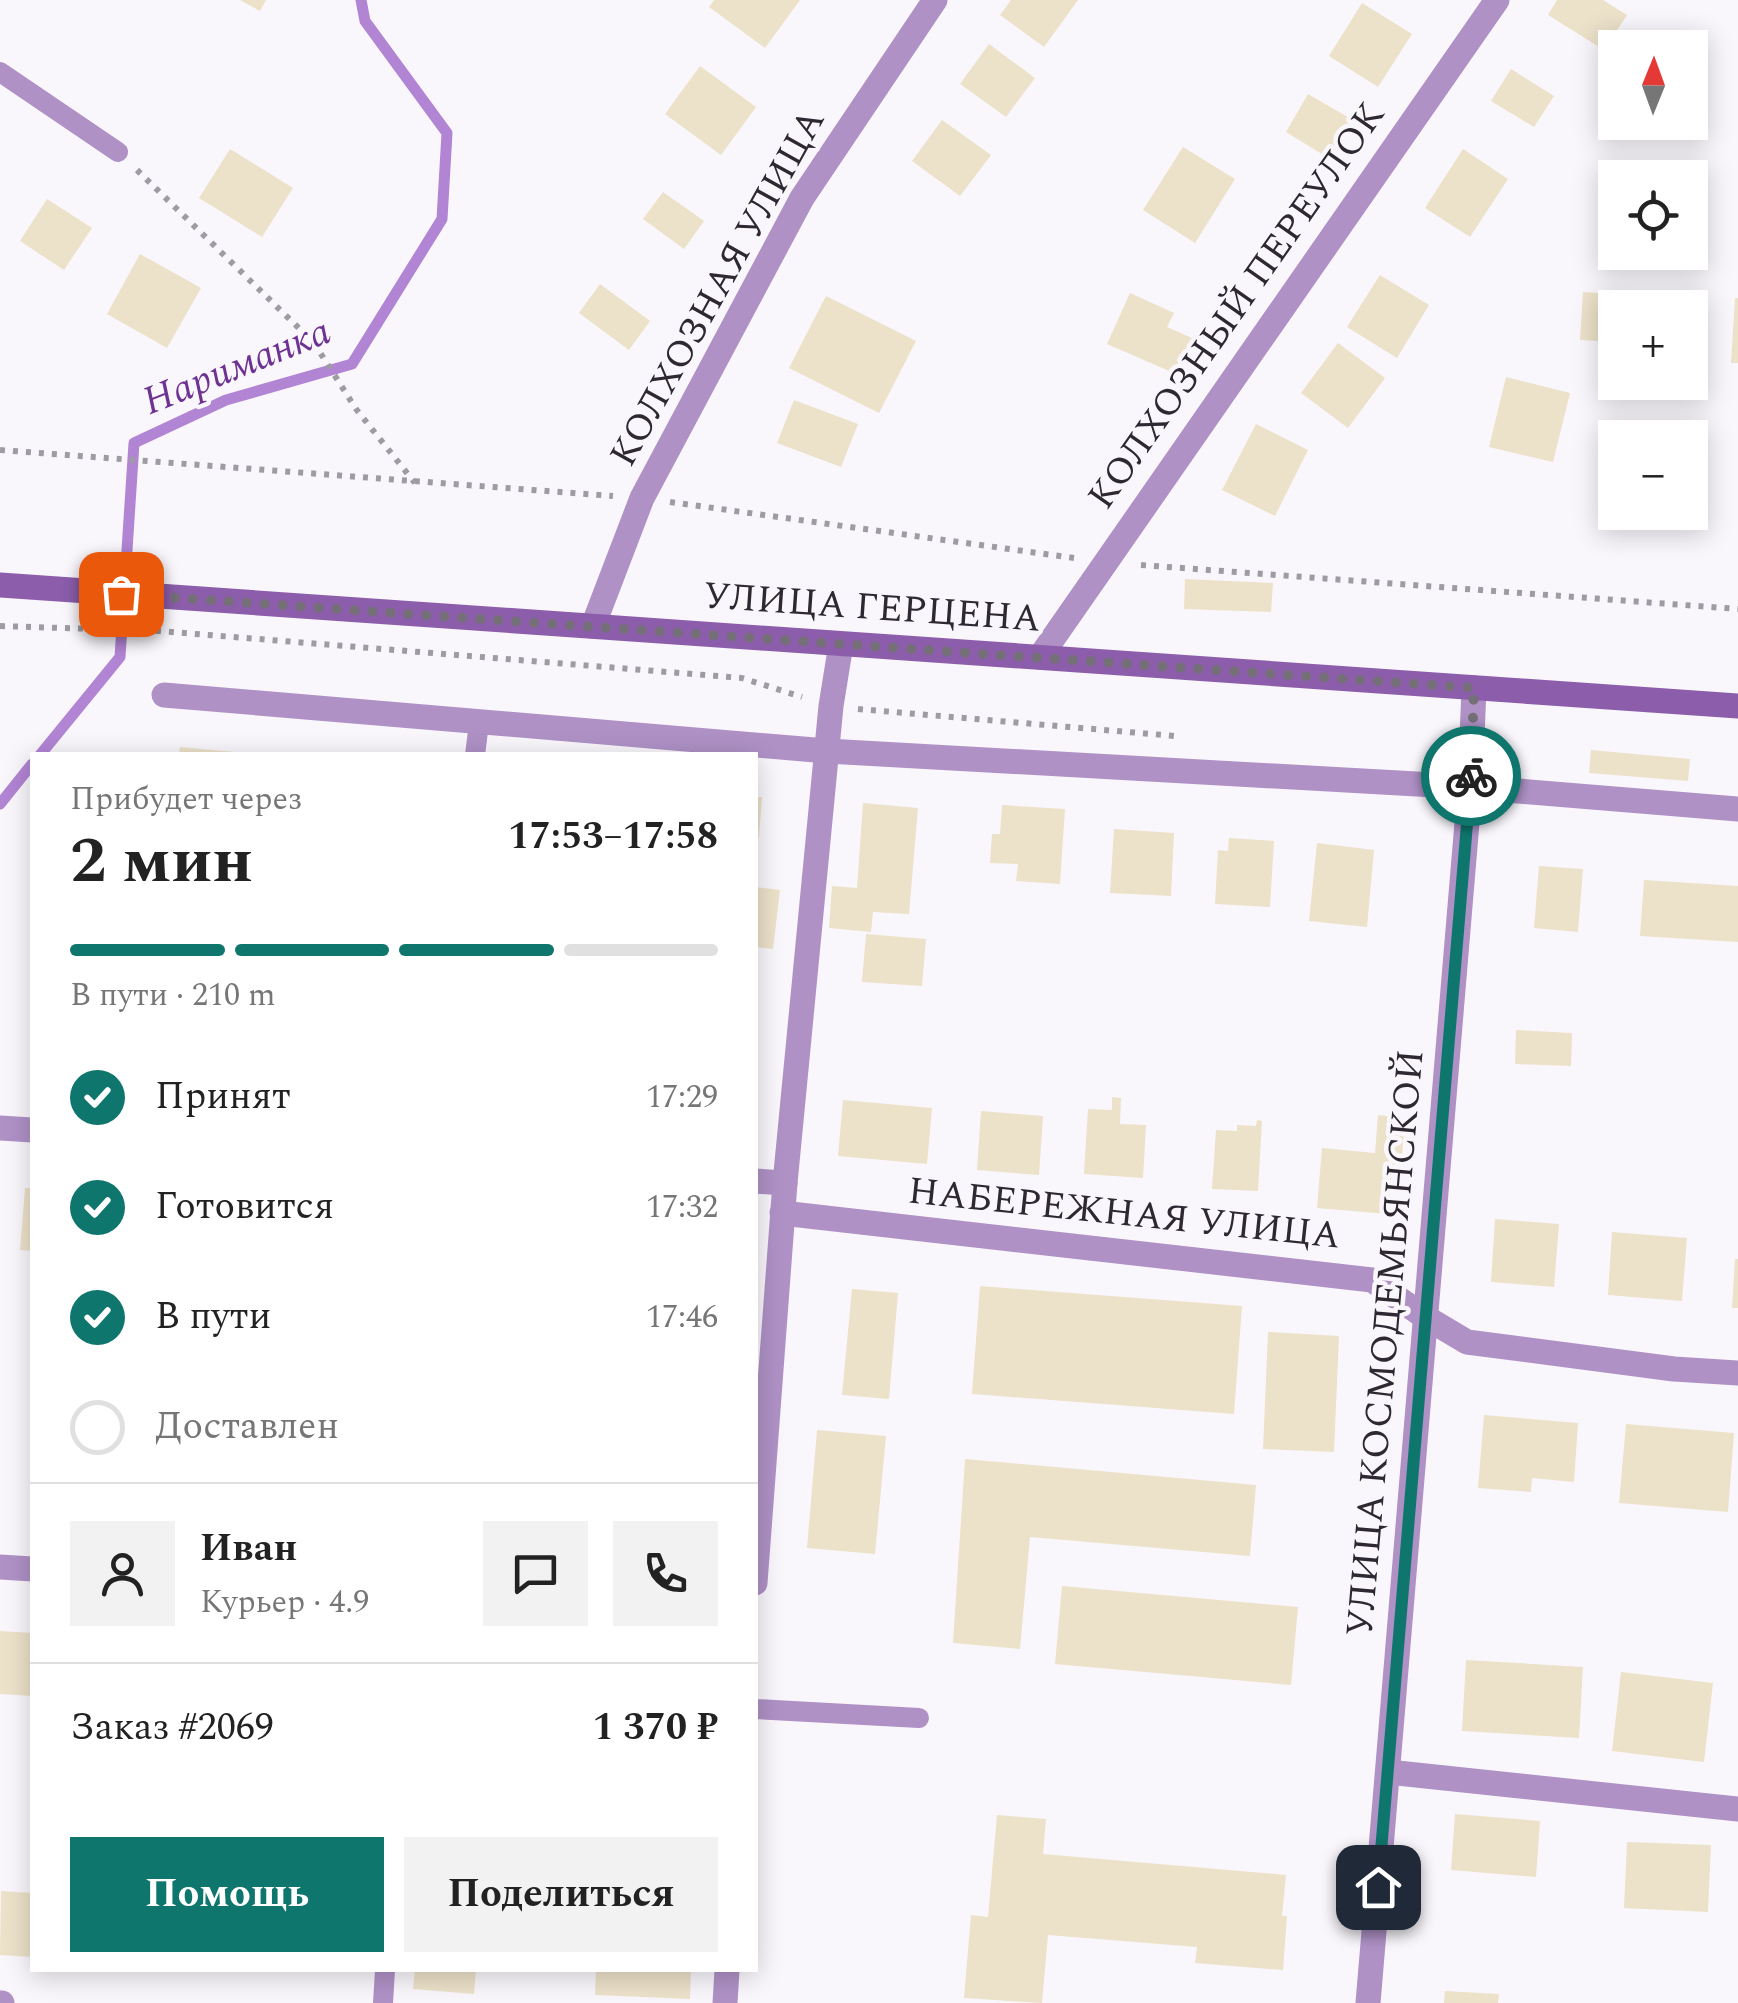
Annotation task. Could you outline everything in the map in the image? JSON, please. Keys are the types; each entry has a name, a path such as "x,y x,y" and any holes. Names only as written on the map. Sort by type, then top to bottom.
{"main road":[{"name":"УЛИЦА ГЕРЦЕНА","path":"0,585 1738,706"}],"street":[{"name":"КОЛХОЗНАЯ УЛИЦА","path":"593,626 642,498 802,198 935,0"},
{"name":"КОЛХОЗНЫЙ ПЕРЕУЛОК","path":"1040,657 1497,0"},
{"path":"758,1542 784,1183 841,644"},
{"name":"УЛИЦА КОСМОДЕМЬЯНСКОЙ","path":"1368,2003 1470,787 1474,688"},
{"path":"164,695 827,751 1470,787 1738,809"},
{"path":"0,1128 30,1130"},
{"path":"758,1181 784,1183"},
{"name":"НАБЕРЕЖНАЯ УЛИЦА","path":"782,1214 1372,1280 1466,1342 1674,1370 1738,1373"},
{"path":"0,1567 30,1569"},
{"path":"1388,1772 1738,1809"},
{"path":"725,2003 727,1972"}],"lane":[{"path":"0,72 118,152"},
{"path":"475,752 480,723"},
{"path":"758,1709 919,1718"},
{"path":"383,2003 384,1972"}],"path":[{"path":"118,152 314,343 356,409 415,483"},
{"path":"0,450 642,498 1103,562 1738,609"},
{"path":"0,626 159,631 742,678 832,706 1182,737"}],"building":[{"path":"240,0 266,0 260,11"},
{"path":"714,0 800,0 765,48 709,7"},
{"path":"1011,0 1078,0 1044,47 1000,15"},
{"path":"1557,0 1603,0 1627,15 1617,30 1598,30 1598,46 1548,15"},
{"path":"1362,3 1412,34 1378,87 1329,56"},
{"path":"989,44 1035,78 1006,117 960,84"},
{"path":"700,66 756,107 721,155 665,114"},
{"path":"1511,69 1554,96 1534,127 1491,101"},
{"path":"1308,94 1353,120 1330,159 1286,132"},
{"path":"942,120 991,155 960,196 912,161"},
{"path":"1183,147 1235,179 1195,243 1143,210"},
{"path":"230,149 293,188 262,237 199,198"},
{"path":"1463,149 1508,179 1470,237 1425,208"},
{"path":"663,192 704,221 684,249 643,219"},
{"path":"47,199 92,228 64,270 20,241"},
{"path":"140,254 201,288 167,348 107,314"},
{"path":"1380,275 1429,305 1397,358 1347,327"},
{"path":"600,284 650,321 629,350 579,313"},
{"path":"1583,292 1598,293 1598,341 1580,340"},
{"path":"1130,293 1174,313 1167,327 1192,338 1176,374 1107,344"},
{"path":"826,296 916,341 879,413 789,368"},
{"path":"1735,298 1738,363 1731,363"},
{"path":"1338,343 1385,378 1348,428 1301,393"},
{"path":"1506,377 1570,393 1553,462 1489,447"},
{"path":"794,400 858,424 841,467 777,443"},
{"path":"1256,424 1308,450 1275,516 1222,490"},
{"path":"1185,579 1273,583 1271,612 1184,609"},
{"path":"180,747 234,752 179,752"},
{"path":"1591,750 1690,759 1688,781 1589,773"},
{"path":"758,797 762,797 759,838"},
{"path":"863,803 918,808 909,914 873,912 871,932 829,928 832,886 857,888"},
{"path":"1002,805 1065,809 1060,884 1016,881 1018,864 990,863 992,834 1000,834"},
{"path":"1114,829 1174,833 1171,896 1110,893"},
{"path":"1229,838 1274,841 1270,907 1215,904 1218,850 1228,851"},
{"path":"1317,843 1374,850 1367,927 1309,921"},
{"path":"1539,866 1583,869 1578,932 1534,928"},
{"path":"1644,880 1738,886 1738,942 1640,936"},
{"path":"758,887 780,890 773,949 758,947"},
{"path":"866,934 926,939 922,986 862,982"},
{"path":"1516,1030 1572,1033 1571,1066 1515,1064"},
{"path":"1112,1097 1121,1098 1120,1124 1146,1125 1143,1178 1084,1174 1088,1109 1112,1110"},
{"path":"843,1100 932,1108 927,1164 838,1156"},
{"path":"981,1111 1043,1116 1039,1175 977,1170"},
{"path":"1378,1115 1405,1118 1401,1169 1392,1168 1388,1214 1317,1208 1322,1148 1375,1153"},
{"path":"1257,1120 1262,1121 1258,1191 1212,1189 1216,1130 1237,1131 1237,1125 1256,1126"},
{"path":"25,1188 30,1188 30,1251 20,1250"},
{"path":"1495,1219 1559,1224 1554,1287 1491,1282"},
{"path":"1612,1232 1687,1238 1682,1301 1608,1295"},
{"path":"1735,1259 1738,1308 1732,1308"},
{"path":"980,1286 1242,1306 1234,1414 972,1394"},
{"path":"852,1289 898,1293 889,1399 842,1395"},
{"path":"1268,1332 1339,1336 1334,1452 1263,1449"},
{"path":"1484,1415 1578,1423 1574,1482 1532,1478 1531,1492 1478,1488"},
{"path":"1626,1424 1734,1433 1728,1512 1619,1503"},
{"path":"817,1430 886,1436 875,1554 807,1548"},
{"path":"965,1459 1256,1485 1250,1556 1030,1537 1020,1649 953,1643"},
{"path":"1062,1586 1298,1607 1291,1685 1055,1664"},
{"path":"0,1631 30,1633 30,1696 0,1694"},
{"path":"1466,1660 1583,1667 1579,1738 1462,1731"},
{"path":"1621,1672 1713,1683 1704,1762 1612,1751"},
{"path":"1455,1814 1540,1821 1536,1877 1451,1870"},
{"path":"997,1815 1046,1819 1043,1854 1286,1875 1283,1970 1195,1963 1197,1947 1048,1935 1042,2003 964,1998 971,1915 988,1917"},
{"path":"1627,1842 1711,1845 1708,1912 1624,1908"},
{"path":"1,1891 30,1893 30,1957 0,1955"},
{"path":"415,1972 476,1972 474,1994 413,1989"},
{"path":"596,1972 691,1972 690,1999 595,1995"},
{"path":"1445,1991 1499,1994 1498,2003 1444,2003"}],"waterway":[{"name":"Нариманка","path":"42,752 120,657 134,443 226,400 352,364 442,219 447,133 365,21 361,0"},
{"name":"Нариманка","path":"0,804 30,766"}],"way so far":[{"path":"121,594 1474,688 1471,776"}],"route":[{"path":"1378,1887 1471,776"}]}
